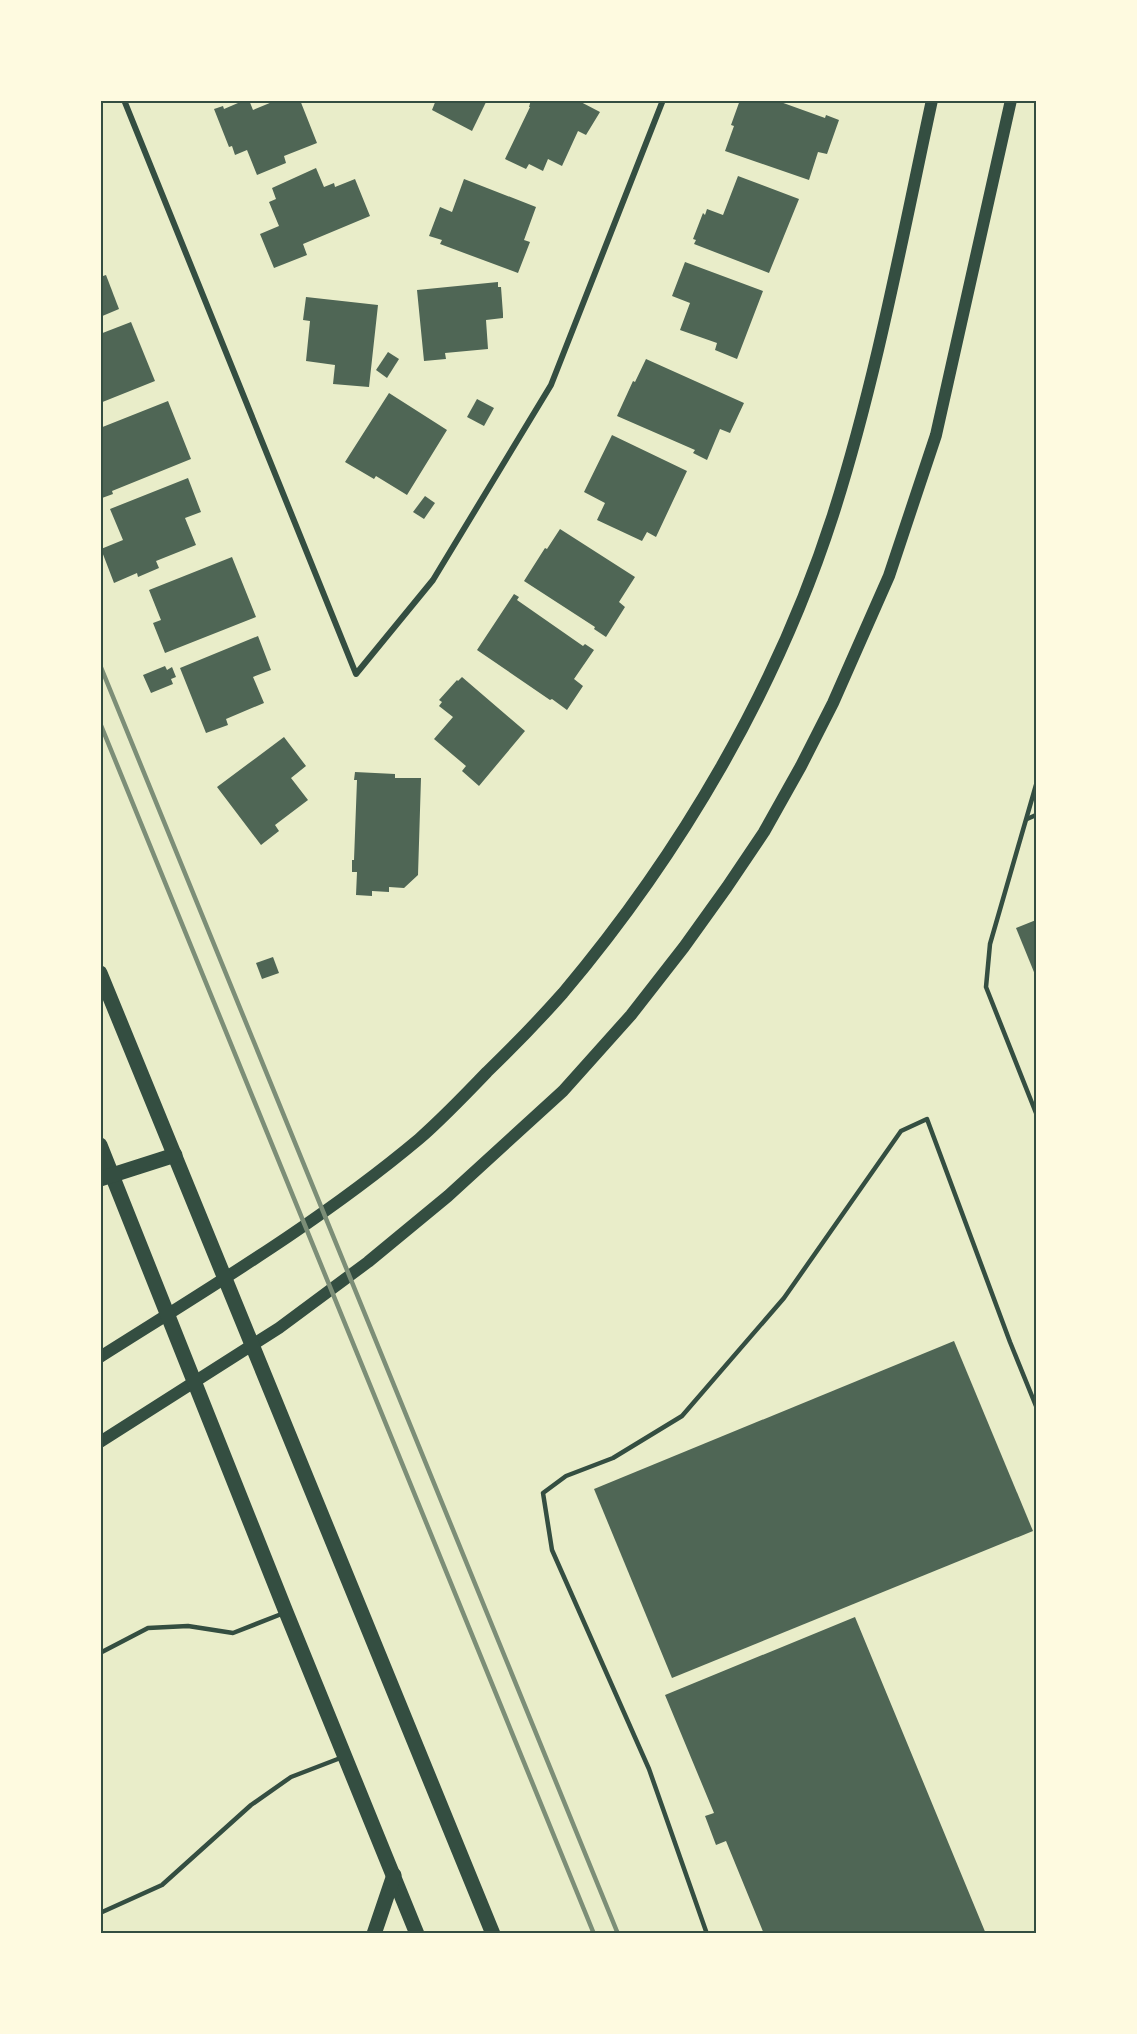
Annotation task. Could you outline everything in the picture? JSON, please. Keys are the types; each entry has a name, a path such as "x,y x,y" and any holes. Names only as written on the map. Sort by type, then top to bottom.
{"main road":[{"path":"100,1357 309,1223 423,1136 561,995 636,898 687,822 724,761 774,664 805,592 832,518 856,437 932,100"},
{"path":"102,1441 279,1328 368,1262 447,1196 563,1091 631,1015 727,887 764,832 812,745 863,639 889,576 936,435 1011,100"},
{"path":"100,973 493,1934"},
{"path":"100,1145 106,1177 417,1934"},
{"path":"106,1177 175,1155"},
{"path":"374,1934 394,1875"}],"street":[{"path":"124,100 356,674 433,580 551,385 663,100"}],"lane":[{"path":"1036,785 990,944 986,987 1036,1113"},
{"path":"1027,819 1036,815"},
{"path":"707,1934 649,1768 552,1550 543,1493 566,1476 613,1458 682,1416 783,1298 901,1131 927,1119 1036,1406"},
{"path":"100,1653 148,1628 188,1626 233,1633 286,1612"},
{"path":"100,1913 162,1885 251,1805 291,1777 345,1756"}],"building":[{"path":"249,100 253,110 277,100 300,100 317,143 284,156 286,163 257,175 247,150 235,155 232,146 229,147 214,109 223,106 224,109"},
{"path":"436,100 487,100 472,131 432,110"},
{"path":"531,100 577,100 600,112 586,135 578,131 562,166 548,159 543,171 529,164 526,169 505,159 530,107"},
{"path":"740,100 775,100 825,118 826,115 839,120 827,154 818,152 809,180 725,151"},
{"path":"316,168 324,187 334,183 335,187 355,179 370,216 303,244 307,255 274,268 260,234 279,226 269,202 276,199 272,188"},
{"path":"738,176 799,199 769,273 694,244 696,240 693,239 703,213 705,215 707,209 723,215"},
{"path":"464,179 536,207 524,240 530,242 518,273 440,244 442,240 429,236 440,207 452,212"},
{"path":"685,262 763,291 737,359 715,350 717,343 680,330 690,303 672,296"},
{"path":"106,275 119,309 100,317 100,277"},
{"path":"498,282 498,287 501,287 503,318 486,320 488,349 445,353 446,359 424,361 417,290"},
{"path":"306,297 378,305 369,387 333,384 335,365 306,361 310,321 303,320"},
{"path":"131,322 155,381 100,403 100,334"},
{"path":"388,352 399,359 387,378 376,370"},
{"path":"646,359 744,403 730,433 720,429 707,460 693,453 695,450 617,416"},
{"path":"389,393 447,430 407,495 376,476 374,479 345,462"},
{"path":"477,399 494,408 484,426 467,417"},
{"path":"168,401 191,459 112,491 113,494 102,498 100,494 100,428"},
{"path":"612,435 687,471 656,537 647,532 642,541 597,520 605,503 584,492"},
{"path":"188,478 201,512 185,518 196,545 156,561 159,568 138,577 137,573 114,583 101,549 123,540 110,509"},
{"path":"425,496 435,503 424,519 413,512"},
{"path":"560,529 635,577 619,602 625,607 606,637 594,629 595,627 524,581"},
{"path":"232,557 256,617 165,653 153,623 161,620 149,590"},
{"path":"514,594 519,597 517,600 583,646 585,644 594,650 574,679 583,686 567,710 477,650"},
{"path":"258,636 271,670 253,677 264,703 226,719 228,725 206,733 180,668"},
{"path":"165,666 167,670 172,667 176,677 171,679 173,684 151,693 143,675"},
{"path":"462,677 525,731 479,786 462,771 466,766 434,739 453,717 439,706 442,702 439,700"},
{"path":"284,737 306,766 291,778 308,800 275,825 279,831 261,845 217,787"},
{"path":"355,772 395,774 395,778 421,778 418,875 404,888 389,887 389,892 372,891 372,896 356,895 357,872 352,872 357,780 354,780"},
{"path":"1036,920 1036,977 1016,928"},
{"path":"273,957 279,973 262,979 256,963"},
{"path":"954,1341 1033,1531 672,1678 594,1489"},
{"path":"855,1617 986,1934 764,1934 726,1841 716,1845 705,1816 714,1813 665,1695"}],"railway":[{"path":"100,665 618,1934"},
{"path":"100,723 594,1934"}]}
